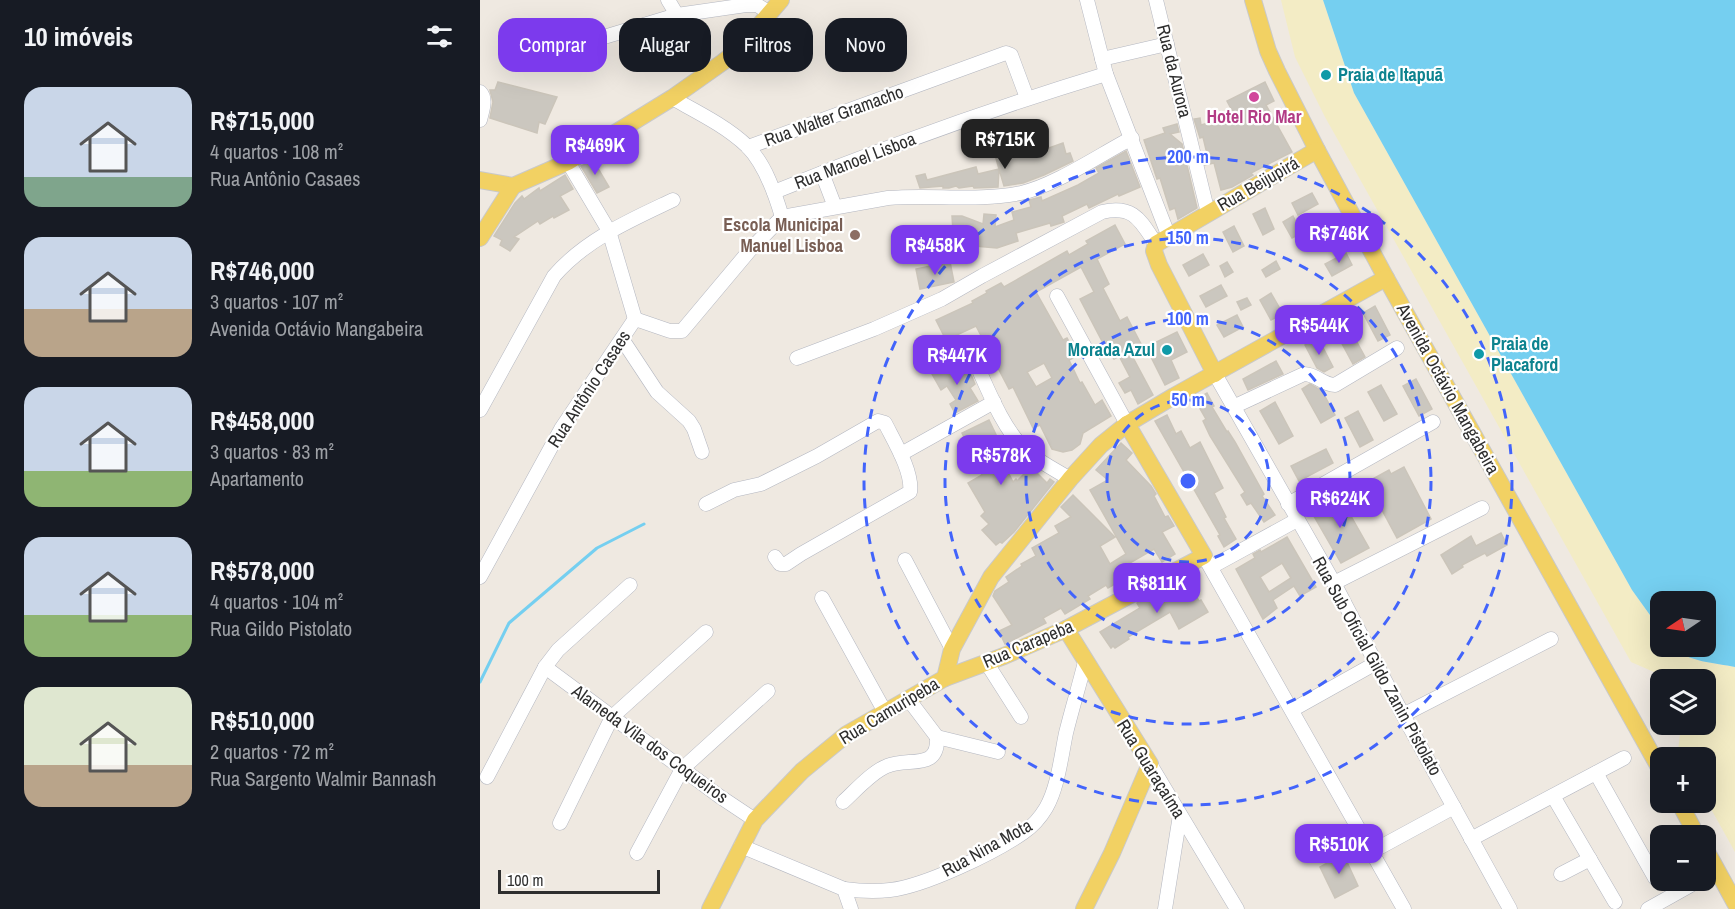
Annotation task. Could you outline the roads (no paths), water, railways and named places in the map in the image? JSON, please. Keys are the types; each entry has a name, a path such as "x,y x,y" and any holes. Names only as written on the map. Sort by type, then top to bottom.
{"main road":[{"path":"480,180 513,186 568,162 672,98 739,49 781,0"},
{"name":"Avenida Octávio Mangabeira","path":"1253,0 1276,71 1317,150 1650,751"},
{"name":"Rua Beijupirá","path":"1163,241 1317,150"},
{"path":"480,238 513,186"},
{"name":"Rua Sub Oficial Gildo Zanin Pistolato","path":"1163,241 1154,251 1159,265 1215,374"},
{"name":"Rua Camuripeba","path":"710,909 755,820 802,771 847,734 945,678 952,649 991,577 1070,479 1101,445 1126,424 1386,278"},
{"path":"1126,424 1208,561"},
{"name":"Rua Carapeba","path":"945,678 1066,629 1208,561"},
{"name":"Rua Guaraçaíma","path":"1066,629 1150,764"},
{"path":"1084,909 1112,853 1150,764"},
{"path":"1716,880 1735,903"}],"street":[{"path":"668,0 677,15"},
{"path":"1087,0 1106,74 1131,138 1163,241"},
{"name":"Rua da Aurora","path":"1156,0 1208,213"},
{"path":"607,36 677,15 746,5 757,5 770,13"},
{"path":"1102,59 1167,44"},
{"name":"Rua Walter Gramacho","path":"748,147 1006,53 1011,56 1027,98"},
{"name":"Rua Manoel Lisboa","path":"774,192 1027,98 1106,74"},
{"path":"480,92 484,102 480,120"},
{"path":"672,98 726,129 748,147 774,192 782,217 904,196 981,198 1018,194 1043,186 1131,138"},
{"path":"568,162 609,231 636,319"},
{"path":"822,173 835,207"},
{"path":"480,410 554,276 565,263 609,231 673,200"},
{"path":"797,358 874,329 942,299 1102,212 1119,209 1135,215 1163,241"},
{"name":"Rua Antônio Casaes","path":"480,577 561,429 636,319 670,331 682,331 750,250 782,217"},
{"path":"1057,296 1126,424"},
{"path":"622,339 657,392 689,421 702,452"},
{"path":"968,345 994,402 1011,432 1030,454 1070,479"},
{"path":"1233,407 1304,374 1312,375 1328,385 1335,385 1397,348"},
{"name":"Rua Sub Oficial Gildo Zanin Pistolato","path":"1215,374 1334,583 1403,715 1510,909"},
{"path":"901,454 994,402"},
{"path":"706,504 734,490 761,484 817,456 878,421 885,423 901,454 911,483 910,492 783,565 775,557"},
{"path":"1288,504 1433,422"},
{"path":"1334,583 1482,508"},
{"name":"Rua Carapeba","path":"1208,561 1297,520"},
{"path":"905,560 952,649"},
{"path":"1208,561 1404,909"},
{"path":"488,777 545,667 558,650 630,585"},
{"path":"822,598 885,711"},
{"path":"560,823 612,717 706,633"},
{"path":"1403,715 1551,639"},
{"path":"986,662 1021,717"},
{"name":"Rua Nina Mota","path":"844,890 890,890 925,881 975,859 1025,832 1038,820 1047,806 1055,782 1085,662"},
{"path":"1292,710 1376,663"},
{"name":"Alameda Vila dos Coqueiros","path":"545,667 755,820"},
{"path":"637,853 682,769 768,690"},
{"path":"843,802 888,765 932,757 938,748 937,736 909,700"},
{"path":"937,736 998,752"},
{"path":"1471,839 1624,758"},
{"name":"Rua Guaraçaíma","path":"1150,764 1237,909"},
{"path":"1596,773 1650,869"},
{"path":"1552,796 1615,902"},
{"path":"1373,851 1455,807"},
{"path":"1165,909 1180,815"},
{"path":"741,846 844,890 851,909"},
{"path":"1560,874 1590,859"},
{"path":"1648,909 1680,891"}],"water":[{"path":"1323,0 1735,0 1735,667 1689,657 1716,657 1716,591 1650,591 1650,615 1632,590 1354,93"}],"waterway":[{"path":"480,682 509,623 597,548 644,524"}],"place":[{"name":"Praia de Itapuã","path":"1326,75"},
{"name":"Hotel Rio Mar","path":"1254,97"},
{"name":"Escola Municipal Manuel Lisboa","path":"855,235"},
{"name":"Morada Azul","path":"1167,350"},
{"name":"Praia de Placaford","path":"1479,354"}]}
